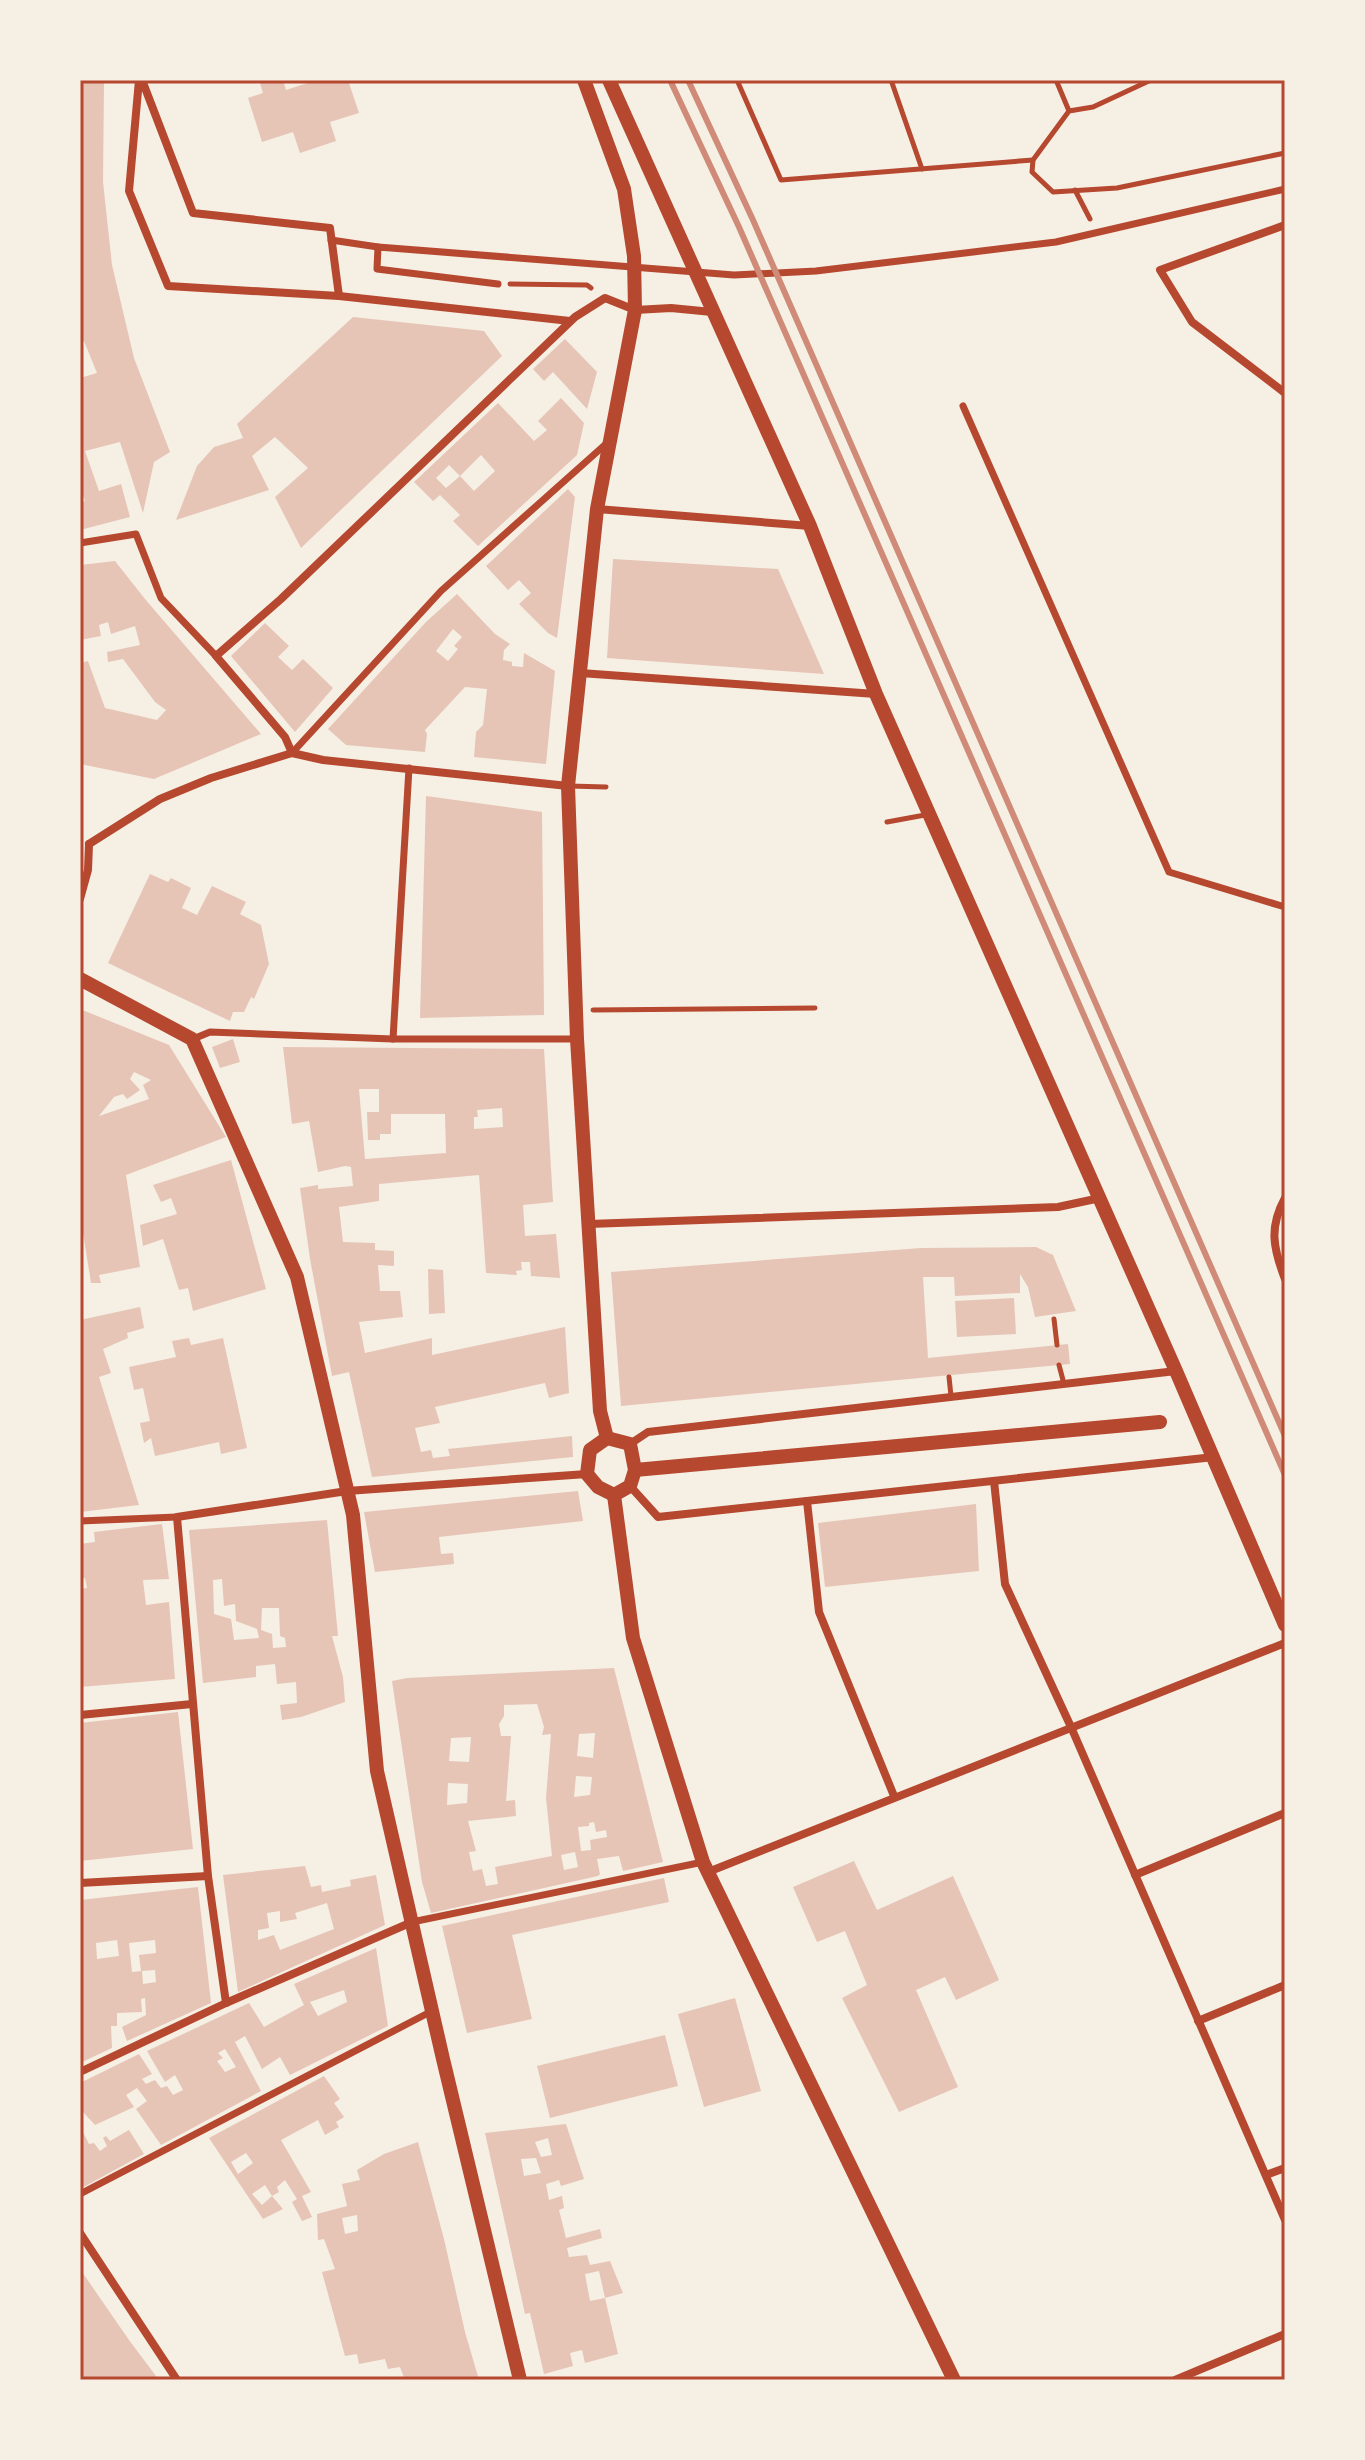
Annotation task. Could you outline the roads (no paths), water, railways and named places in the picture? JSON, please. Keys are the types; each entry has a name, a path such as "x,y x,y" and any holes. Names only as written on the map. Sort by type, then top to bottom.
{"street":[{"path":"140,80 193,213 330,228 339,296"},
{"path":"140,80 129,191 168,286 339,296 570,321"},
{"path":"584,80 624,189 634,256 635,310 597,509 568,786 577,1039 600,1411 607,1438"},
{"path":"609,80 810,526 876,694 1214,1457 1285,1625"},
{"path":"331,240 571,264 748,275 816,271 1056,242 1285,189"},
{"path":"1285,225 1160,270 1192,322 1285,393"},
{"path":"378,247 377,269 498,284"},
{"path":"216,656 281,599 570,321 605,298 635,310 671,308 712,312"},
{"path":"963,406 1169,872 1285,907"},
{"path":"292,753 441,591 609,441"},
{"path":"597,509 810,526"},
{"path":"80,543 136,534 161,598 216,656 285,737 292,753"},
{"path":"580,673 876,694"},
{"path":"80,899 88,870 84,842 160,799 211,778 292,753 323,760 568,786"},
{"path":"393,1039 409,768"},
{"path":"80,979 192,1039 297,1277 353,1515 377,1771 520,2380"},
{"path":"192,1039 210,1032 393,1039 577,1039"},
{"path":"589,1224 1058,1207 1100,1198"},
{"path":"1285,1198 1274,1218 1275,1250 1285,1279"},
{"path":"614,1495 598,1487 587,1474 590,1450 607,1438 630,1444 648,1432 1176,1371"},
{"path":"635,1470 1160,1422"},
{"path":"614,1495 630,1486 635,1470 630,1444"},
{"path":"630,1486 658,1517 1214,1457"},
{"path":"80,1521 177,1517 347,1491 587,1474"},
{"path":"994,1481 1005,1584 1071,1727 1285,2220"},
{"path":"614,1495 633,1638 706,1867 954,2380"},
{"path":"807,1501 819,1612 894,1796"},
{"path":"177,1517 208,1876 226,2003"},
{"path":"80,2072 226,2003 412,1922 706,1867 1285,1643"},
{"path":"80,1715 192,1704"},
{"path":"1135,1875 1285,1813"},
{"path":"80,1883 208,1876"},
{"path":"1198,2021 1285,1985"},
{"path":"80,2194 432,2011"},
{"path":"1266,2175 1285,2168"},
{"path":"80,2233 177,2380"},
{"path":"1175,2380 1285,2334"}],"lane":[{"path":"568,786 606,787"},
{"path":"887,822 930,814"},
{"path":"1054,1319 1057,1345"},
{"path":"1059,1365 1065,1384"},
{"path":"949,1377 951,1396"}],"railway":[{"path":"670,80 739,227 1285,1475"},
{"path":"688,80 753,220 1285,1436"}]}
